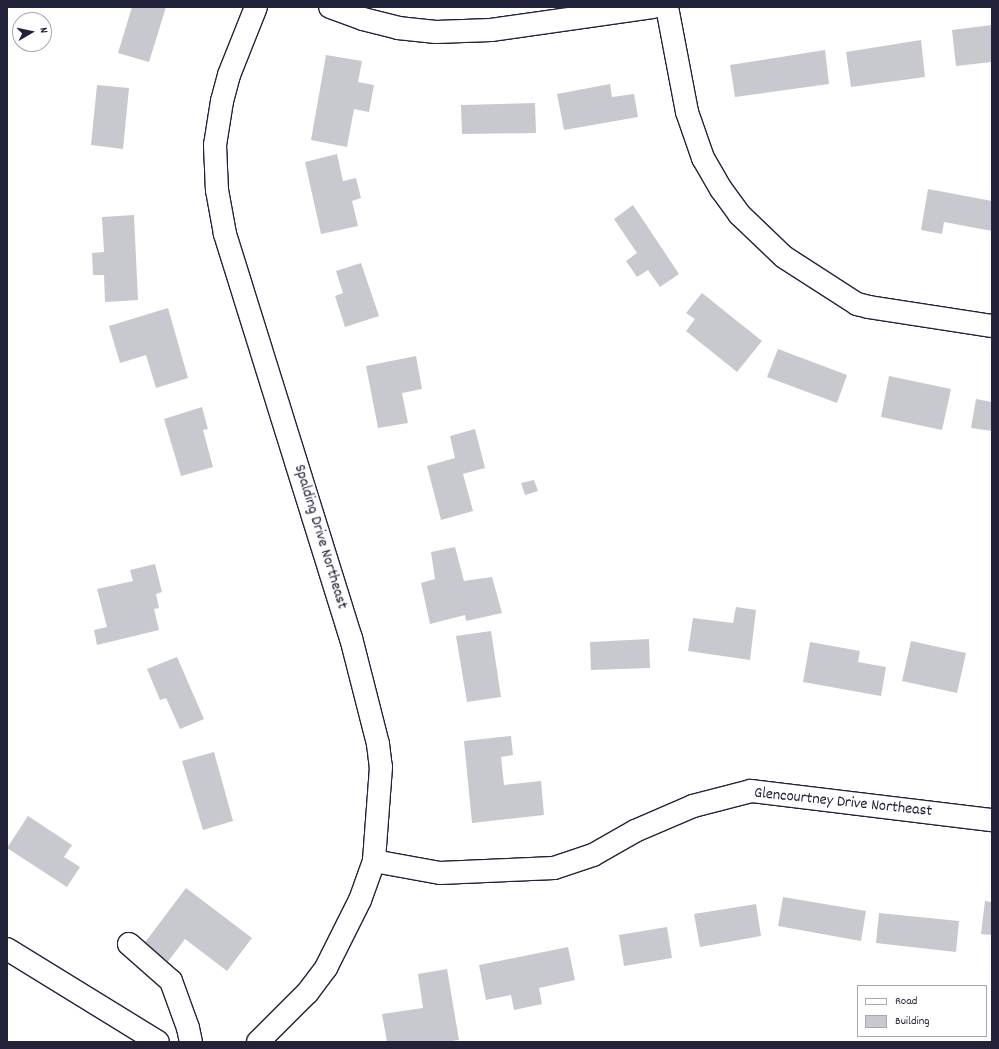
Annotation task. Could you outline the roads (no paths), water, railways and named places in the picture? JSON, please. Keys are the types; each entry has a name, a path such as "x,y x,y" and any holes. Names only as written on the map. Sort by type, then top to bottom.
{"street":[{"name":"Spalding Drive Northeast","path":"256,7 229,75 222,101 215,145 217,190 225,234 351,638 378,744 381,780 374,861 360,900 326,968 307,993 258,1042"},
{"path":"330,7 362,19 398,28 436,32 491,30 652,7"},
{"path":"667,7 687,112 703,158 720,189 739,214 784,257 858,304 870,308 992,326"},
{"name":"Glencourtney Drive Northeast","path":"374,861 440,873 554,868 593,855 635,831 693,806 751,791 992,820"},
{"path":"129,944 171,981 188,1028 190,1042"},
{"path":"7,949 158,1042"}]}
